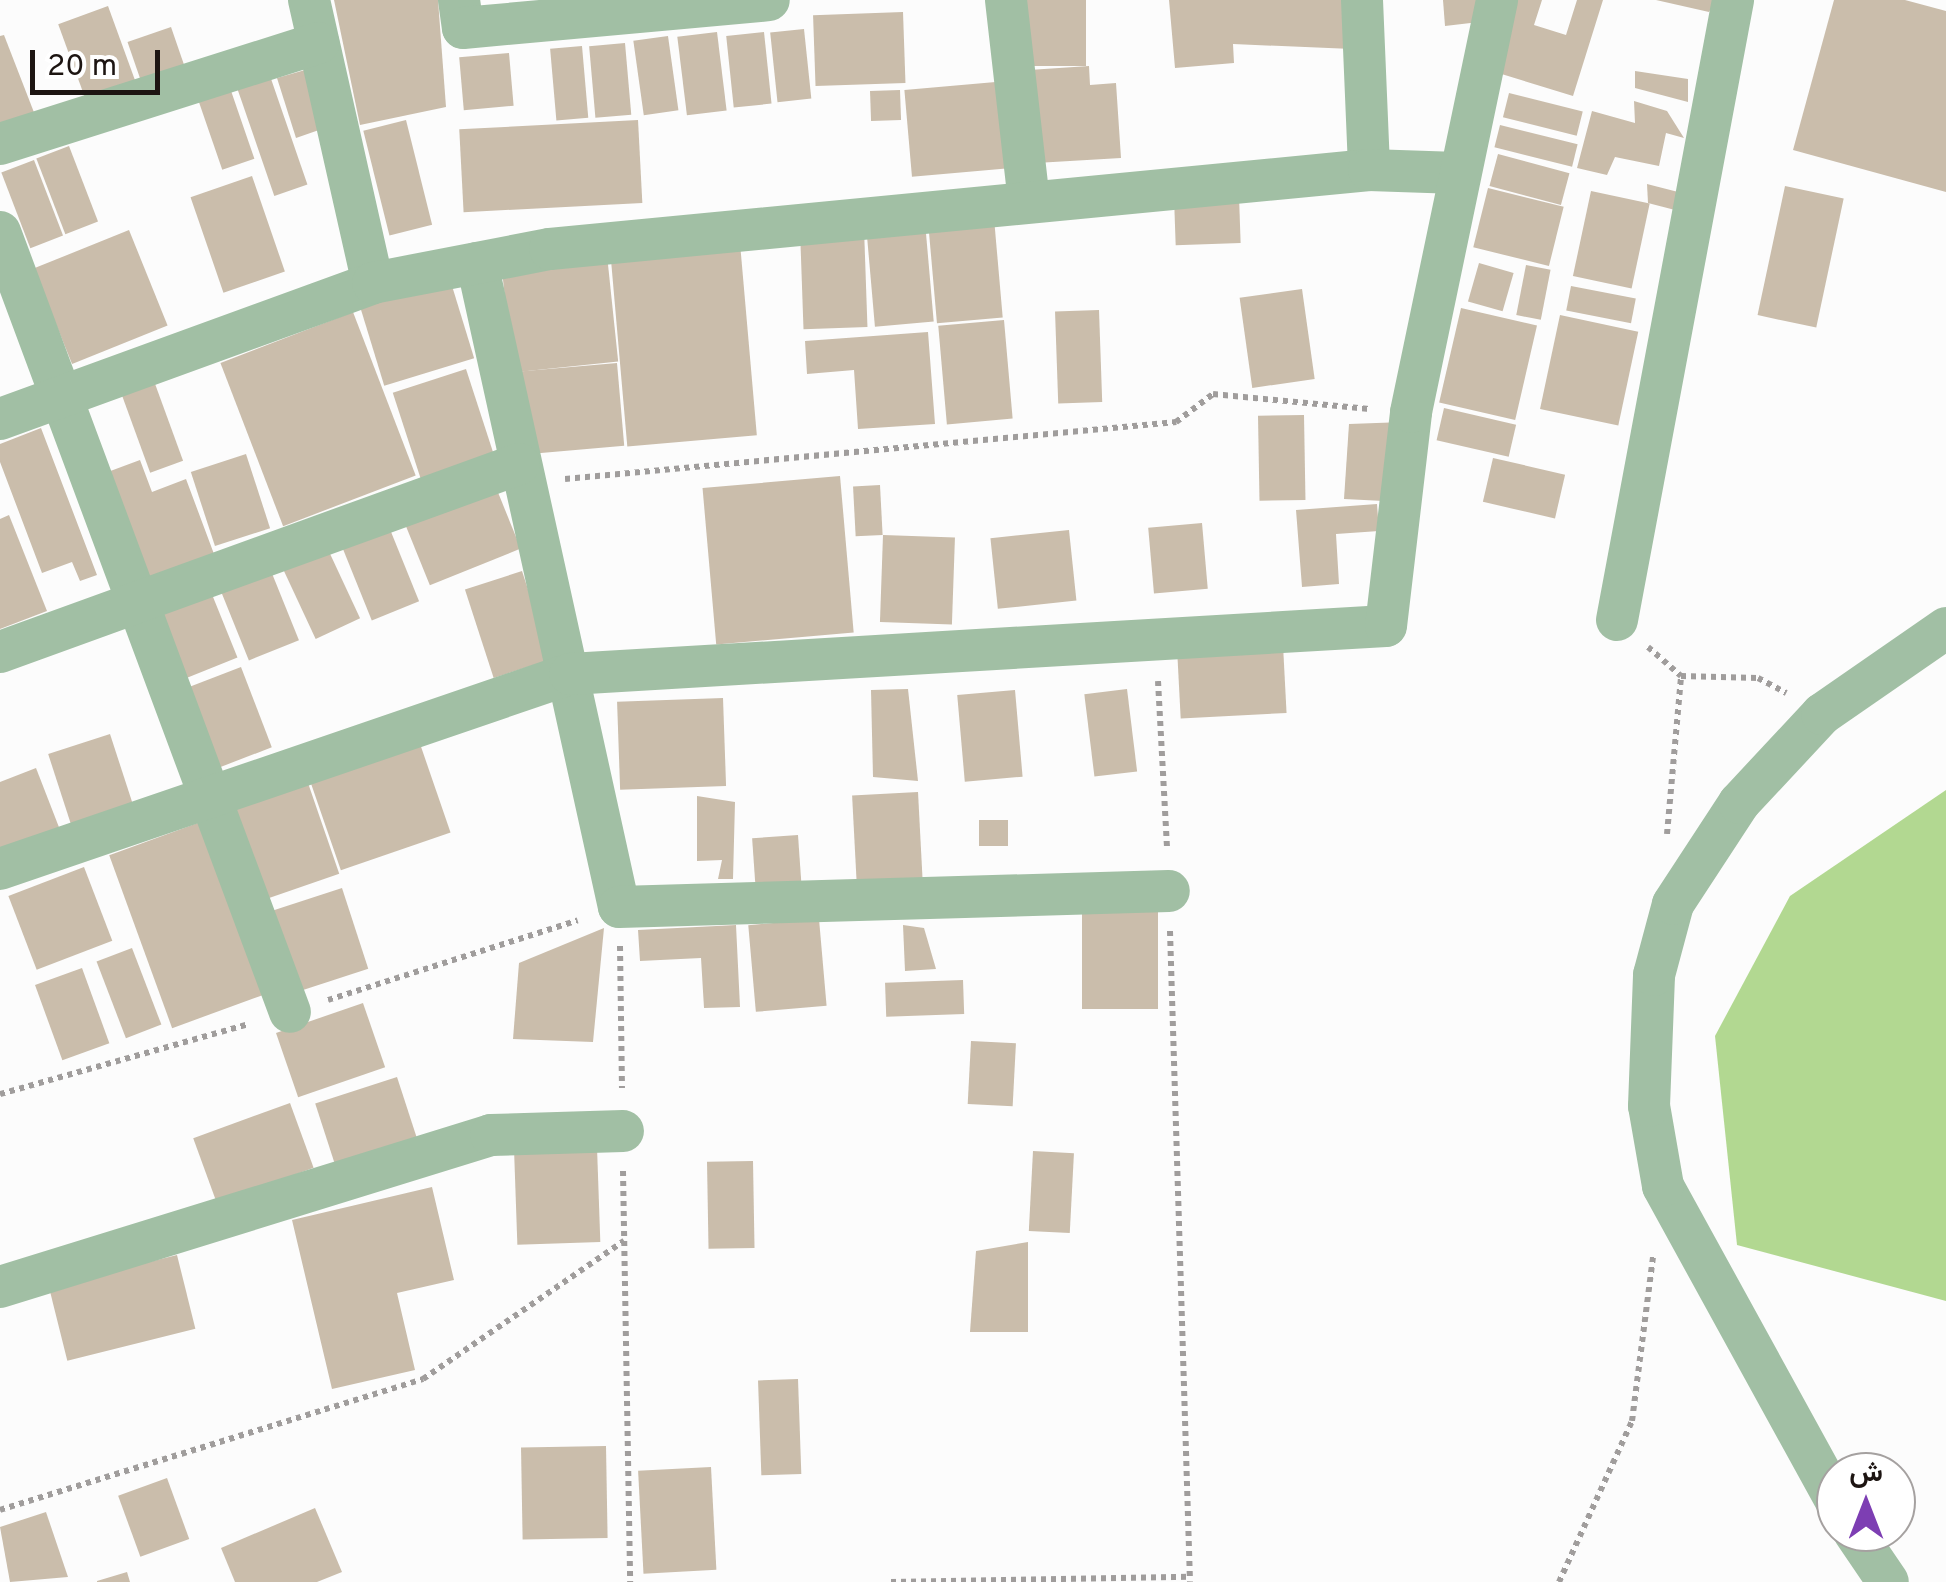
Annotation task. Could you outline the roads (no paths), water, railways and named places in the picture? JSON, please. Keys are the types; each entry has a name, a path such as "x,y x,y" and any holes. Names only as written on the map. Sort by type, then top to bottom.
{"street":[{"path":"310,0 373,283"},
{"path":"459,0 463,28 769,0"},
{"path":"1006,0 1029,202"},
{"path":"1362,0 1369,170"},
{"path":"0,869 207,791 570,674 1386,626 1411,412 1497,0"},
{"path":"1617,620 1733,0"},
{"path":"0,144 318,42"},
{"path":"0,419 373,283 478,263 1029,202 1369,170 1458,174"},
{"path":"0,232 58,397 290,1012"},
{"path":"478,263 521,474 570,674 619,907 1169,891"},
{"path":"0,652 135,600 521,474"},
{"path":"1816,1465 1662,1186 1648,1106 1654,975 1672,904 1739,803 1822,714 1946,628"},
{"path":"0,1288 492,1136 623,1131"},
{"path":"1868,1552 1888,1582"}]}
